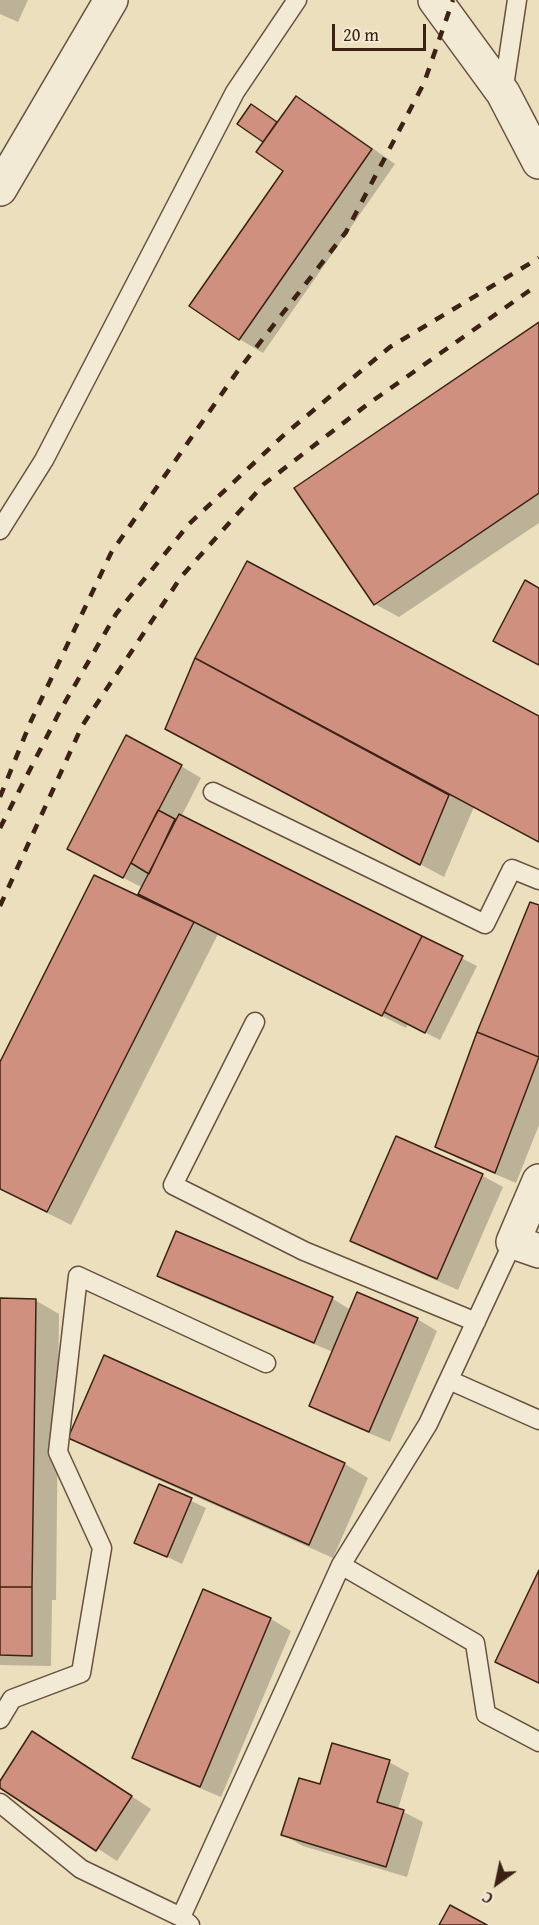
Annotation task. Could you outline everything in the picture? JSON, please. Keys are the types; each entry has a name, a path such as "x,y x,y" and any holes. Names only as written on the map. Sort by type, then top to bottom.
{"street":[{"path":"0,189 111,0"},
{"path":"435,0 503,93 539,162"},
{"path":"526,1247 539,1181"}],"lane":[{"path":"0,530 44,460 235,92 297,0"},
{"path":"503,93 516,0"},
{"path":"213,792 485,924 512,869 539,880"},
{"path":"255,1022 173,1185 304,1251 476,1322"},
{"path":"0,1803 81,1869 185,1921 341,1565 428,1424 476,1322 526,1247"},
{"path":"0,1719 12,1699 81,1673 102,1548 58,1452 78,1276 266,1364"},
{"path":"449,1380 539,1420"},
{"path":"341,1565 475,1643 486,1714 539,1742"}],"building":[{"path":"296,96 372,149 239,340 189,306 283,171 256,152"},
{"path":"251,104 277,122 263,142 237,124"},
{"path":"539,322 539,493 374,605 294,488"},
{"path":"247,561 539,716 539,842 195,658"},
{"path":"525,580 539,588 539,665 493,641"},
{"path":"195,658 449,795 420,865 165,729"},
{"path":"126,735 182,765 123,878 67,849"},
{"path":"158,810 175,819 149,874 131,863"},
{"path":"179,814 422,936 382,1016 138,894"},
{"path":"94,875 194,922 47,1212 0,1189 0,1062"},
{"path":"530,902 539,905 539,1057 477,1032"},
{"path":"422,936 463,956 425,1033 384,1012"},
{"path":"477,1032 539,1057 495,1173 435,1147"},
{"path":"396,1136 483,1174 437,1279 350,1241"},
{"path":"176,1231 333,1297 314,1343 157,1276"},
{"path":"357,1292 418,1318 369,1432 309,1406"},
{"path":"0,1298 36,1299 32,1587 0,1587"},
{"path":"104,1355 345,1463 309,1545 68,1438"},
{"path":"159,1484 192,1498 167,1557 134,1543"},
{"path":"539,1570 539,1683 495,1662"},
{"path":"0,1587 32,1587 32,1656 0,1655"},
{"path":"203,1589 271,1618 200,1787 132,1758"},
{"path":"32,1731 132,1796 96,1851 0,1788 0,1781"},
{"path":"332,1743 390,1760 377,1802 404,1810 386,1867 281,1835 299,1778 320,1784"},
{"path":"450,1905 487,1925 439,1925"}],"railway":[{"path":"0,797 31,721 111,553 237,372 346,232 424,83 453,0"},
{"path":"0,828 61,709 116,614 189,524 286,433 390,347 539,258"},
{"path":"0,906 82,726 181,577 264,484 368,404 536,286"}]}
